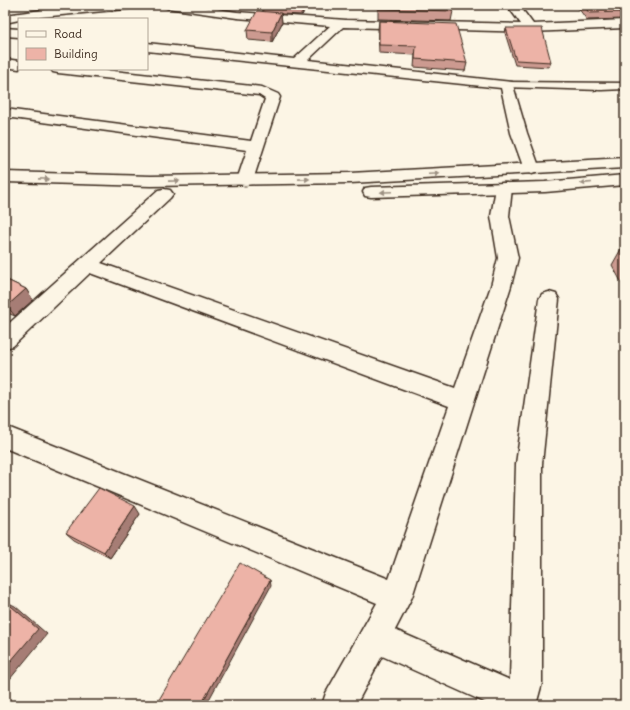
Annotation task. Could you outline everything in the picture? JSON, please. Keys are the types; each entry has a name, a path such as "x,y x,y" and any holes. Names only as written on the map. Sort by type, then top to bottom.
{"street":[{"path":"5,19 49,12 136,5"},
{"path":"167,5 237,15 341,23 530,28 625,24"},
{"path":"513,5 530,28"},
{"path":"297,63 341,23"},
{"path":"5,32 18,33"},
{"path":"148,47 507,85 519,133 532,169"},
{"path":"5,63 18,65"},
{"path":"67,70 262,91 269,94 273,97 245,180"},
{"path":"5,113 256,146"},
{"path":"5,177 152,181 350,178 625,163"},
{"path":"5,192 300,194 545,187 625,180"},
{"path":"338,705 397,597 501,286 508,258 500,216 504,188"},
{"path":"5,340 164,194"},
{"path":"88,265 463,401"},
{"path":"375,637 515,699 523,696 526,683 529,464 549,299"},
{"path":"5,437 397,597"}],"lane":[{"path":"507,85 601,87 625,86"}],"building":[{"path":"379,5 451,5 453,11 379,9"},
{"path":"584,5 625,5 625,12 589,13"},
{"path":"257,11 281,13 272,32 247,30"},
{"path":"379,21 456,24 467,63 415,59 416,46 379,45"},
{"path":"506,28 542,28 551,62 516,60"},
{"path":"621,249 625,249 625,257"},
{"path":"5,279 26,289 7,306 5,305"},
{"path":"99,488 135,506 104,552 66,532"},
{"path":"240,563 270,580 201,705 160,705 157,703"},
{"path":"5,601 38,629 5,668"}]}
